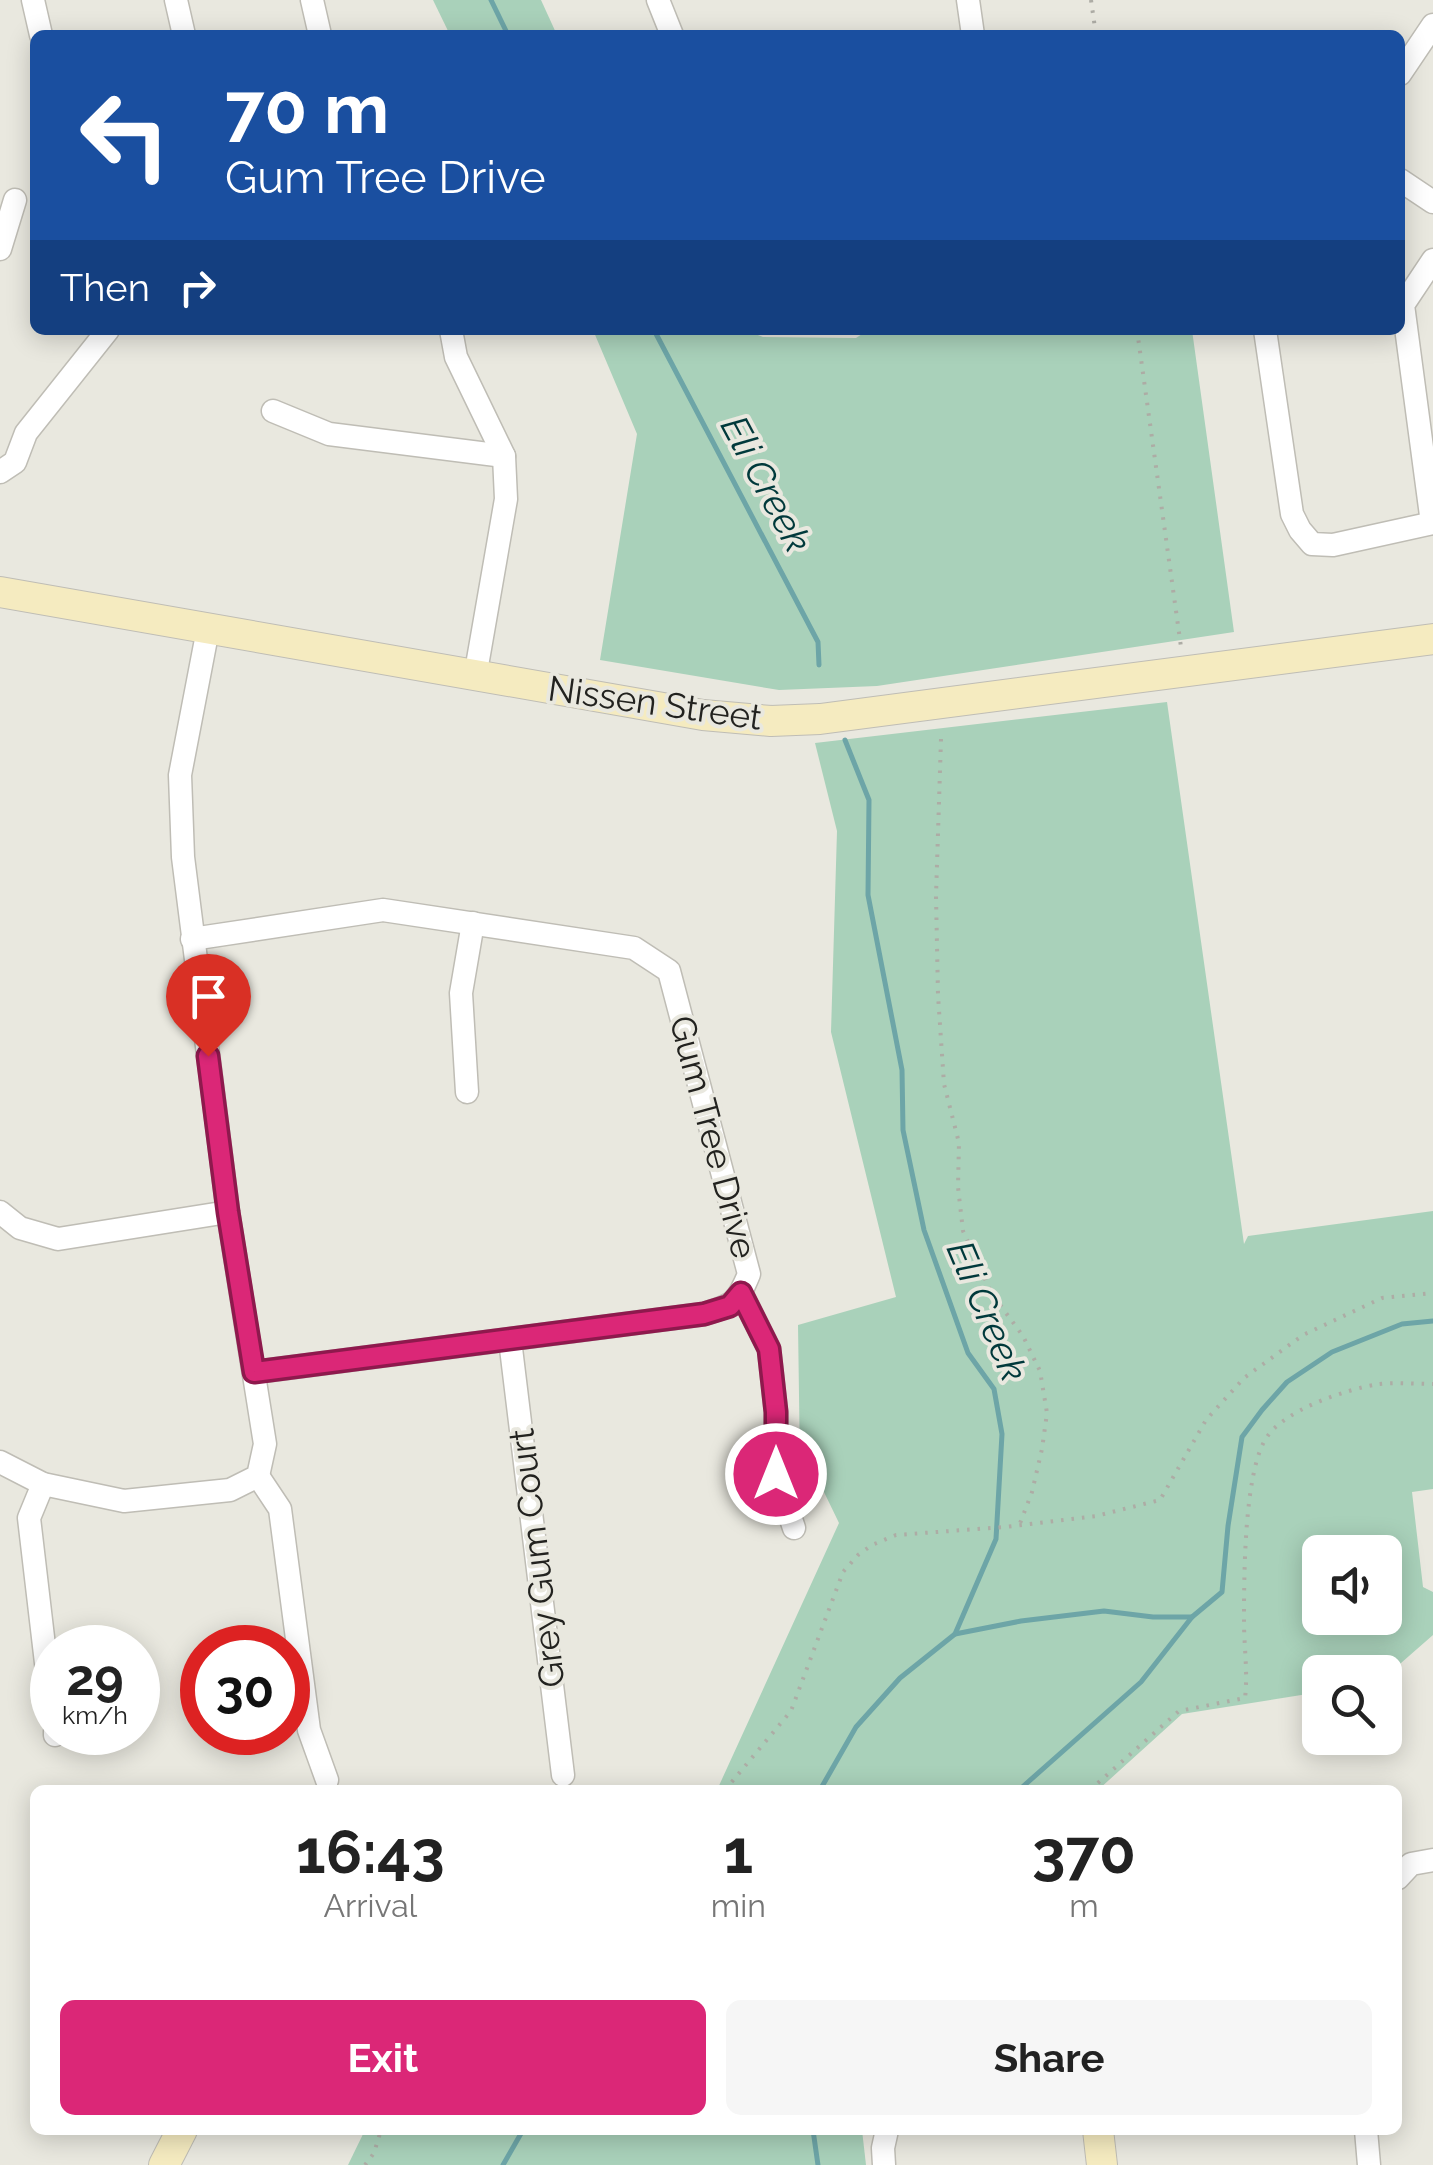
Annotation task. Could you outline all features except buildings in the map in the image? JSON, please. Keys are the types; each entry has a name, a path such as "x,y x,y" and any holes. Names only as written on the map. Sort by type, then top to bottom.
{"street":[{"path":"34,0 40,30"},
{"path":"176,0 183,30"},
{"path":"312,0 319,30"},
{"path":"658,0 670,30"},
{"path":"968,0 973,30"},
{"path":"1405,67 1433,25"},
{"path":"1405,183 1433,202"},
{"path":"0,249 17,198"},
{"path":"1405,302 1433,260"},
{"path":"1267,335 1292,514 1312,544 1333,545 1432,523 1405,320"},
{"path":"0,472 14,462 26,434 104,335"},
{"path":"452,335 456,357 504,456 506,499 475,677"},
{"path":"273,411 329,434 504,456"},
{"name":"Nissen Street","path":"0,592 703,716 771,720 820,719 1433,639"},
{"path":"208,629 180,775 183,857 228,1212 265,1444 258,1476 280,1509 309,1730 327,1780"},
{"name":"Gum Tree Drive","path":"192,939 383,910 634,948 668,971 749,1274 730,1306 704,1314 254,1372"},
{"path":"467,1092 461,993 473,923"},
{"path":"0,1212 20,1228 58,1239 228,1212"},
{"path":"741,1293 769,1349 776,1412 776,1474 794,1528"},
{"name":"Grey Gum Court","path":"510,1340 563,1776"},
{"path":"0,1462 42,1484 124,1501 230,1490 258,1476"},
{"path":"41,1625 28,1518 42,1484"},
{"path":"1402,1869 1433,1860"},
{"path":"164,2165 179,2135"},
{"path":"884,2165 886,2135"},
{"path":"1099,2135 1102,2165"},
{"path":"1366,2135 1369,2165"}],"path":[{"path":"1091,0 1095,30"},
{"path":"1138,335 1182,650"},
{"path":"941,740 936,896 938,995 944,1084 959,1143 958,1187 963,1230 992,1294 1022,1336 1040,1371 1047,1412 1032,1492 1018,1526"},
{"path":"729,1785 792,1711 842,1572 872,1545 896,1535 1096,1516 1160,1500 1206,1420 1244,1378 1302,1335 1382,1298 1433,1293"},
{"path":"1096,1785 1179,1711 1245,1698 1244,1596 1253,1476 1265,1440 1275,1428 1318,1403 1366,1387 1433,1384"},
{"path":"365,2165 379,2135"}],"green space":[{"path":"433,0 541,0 555,30 448,30"},
{"path":"595,335 1193,335 1234,632 877,686 779,690 600,660 637,434"},
{"path":"1167,702 1244,1244 1248,1236 1433,1211 1433,1489 1412,1492 1423,1587 1433,1592 1433,1635 1402,1662 1402,1655 1302,1655 1302,1695 1182,1714 1104,1785 719,1785 839,1523 823,1490 800,1465 798,1325 896,1297 831,1032 837,831 815,743"},
{"path":"363,2135 863,2135 866,2165 348,2165"}],"waterway":[{"name":"Eli Creek","path":"491,0 506,30"},
{"name":"Eli Creek","path":"657,335 818,642 819,665"},
{"name":"Eli Creek","path":"823,1785 856,1727 900,1678 955,1634 996,1539 1002,1434 994,1389 968,1353 924,1230 903,1130 902,1070 868,895 869,800 845,740"},
{"path":"955,1634 1104,1611 1192,1617 1222,1592 1242,1437 1262,1410 1287,1382 1332,1352 1402,1324 1433,1321"},
{"path":"1025,1785 1141,1682 1192,1617"},
{"name":"Eli Creek","path":"503,2165 520,2135"},
{"path":"814,2135 818,2165"}],"route":[{"path":"208,1056 254,1372 704,1314 730,1306 741,1293 769,1349 776,1412 776,1474"}]}
